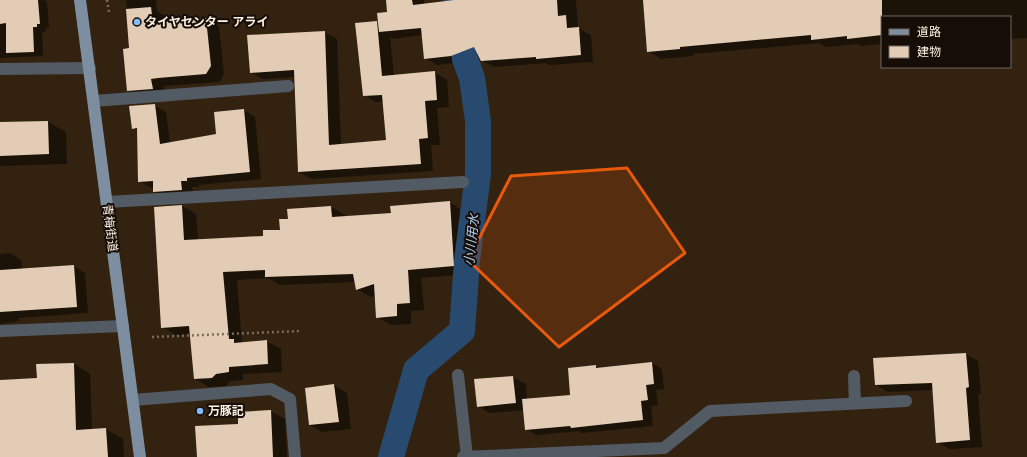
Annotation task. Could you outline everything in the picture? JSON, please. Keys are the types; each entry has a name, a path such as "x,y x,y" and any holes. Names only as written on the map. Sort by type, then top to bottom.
{"main road":[{"name":"青梅街道","path":"80,0 140,457"}],"street":[{"path":"0,69 90,68"},
{"path":"94,101 288,86"},
{"path":"107,202 463,182"},
{"path":"0,331 123,326"},
{"path":"458,375 467,457"},
{"path":"854,376 855,403"},
{"path":"132,400 271,389 290,399 295,457"},
{"path":"463,457 664,448 710,411 906,401"}],"path":[{"path":"107,0 109,12"},
{"path":"152,337 302,331"}],"highlighted area":[{"path":"627,168 685,253 559,347 468,260 511,176"}],"building":[{"path":"0,0 38,0 40,24 37,24 37,27 33,27 34,52 6,53 6,23 0,24"},
{"path":"386,0 412,0 413,5 454,0 557,0 558,16 566,15 567,28 579,27 581,55 536,59 536,57 481,61 474,47 451,56 424,59 421,28 379,32 377,13 387,12"},
{"path":"643,0 882,0 881,35 847,39 847,36 811,40 811,35 680,47 680,49 647,52"},
{"path":"151,7 153,23 206,18 211,66 206,74 151,79 153,89 127,91 123,49 129,48 126,9"},
{"path":"377,21 382,76 435,71 437,100 425,101 428,138 419,139 421,164 298,172 294,70 250,73 247,35 325,31 329,145 386,140 382,95 363,96 355,23"},
{"path":"155,104 160,144 216,134 214,112 244,109 250,172 187,178 187,181 181,181 182,190 153,192 153,181 138,182 137,128 132,129 129,106"},
{"path":"48,121 49,154 0,156 0,122"},
{"path":"450,201 454,266 408,270 410,303 397,304 397,316 376,318 374,284 356,290 353,274 265,277 265,270 223,272 229,339 234,339 234,343 267,340 268,364 229,367 229,372 216,374 212,378 194,379 189,326 161,328 154,207 182,205 184,240 263,236 263,230 280,230 279,219 288,219 287,209 331,206 332,217 391,213 390,206"},
{"path":"74,265 77,307 0,312 0,270"},
{"path":"966,353 969,387 966,388 970,440 936,443 932,383 875,385 873,358"},
{"path":"652,362 654,384 646,385 648,400 641,401 643,420 571,428 570,426 525,430 522,399 570,395 568,368 596,365 596,368"},
{"path":"74,363 76,430 106,428 108,457 0,457 0,380 37,378 36,364"},
{"path":"513,376 516,403 477,407 474,379"},
{"path":"334,384 339,422 309,425 305,388"},
{"path":"271,410 273,457 197,457 195,426 238,424 238,412"}],"waterway":[{"name":"小川用水","path":"391,457 416,370 462,331 467,261 478,174 478,121 472,78 465,59 457,0"}],"place":[{"name":"タイヤセンター アライ","path":"137,22"},
{"name":"万豚記","path":"200,411"}]}
